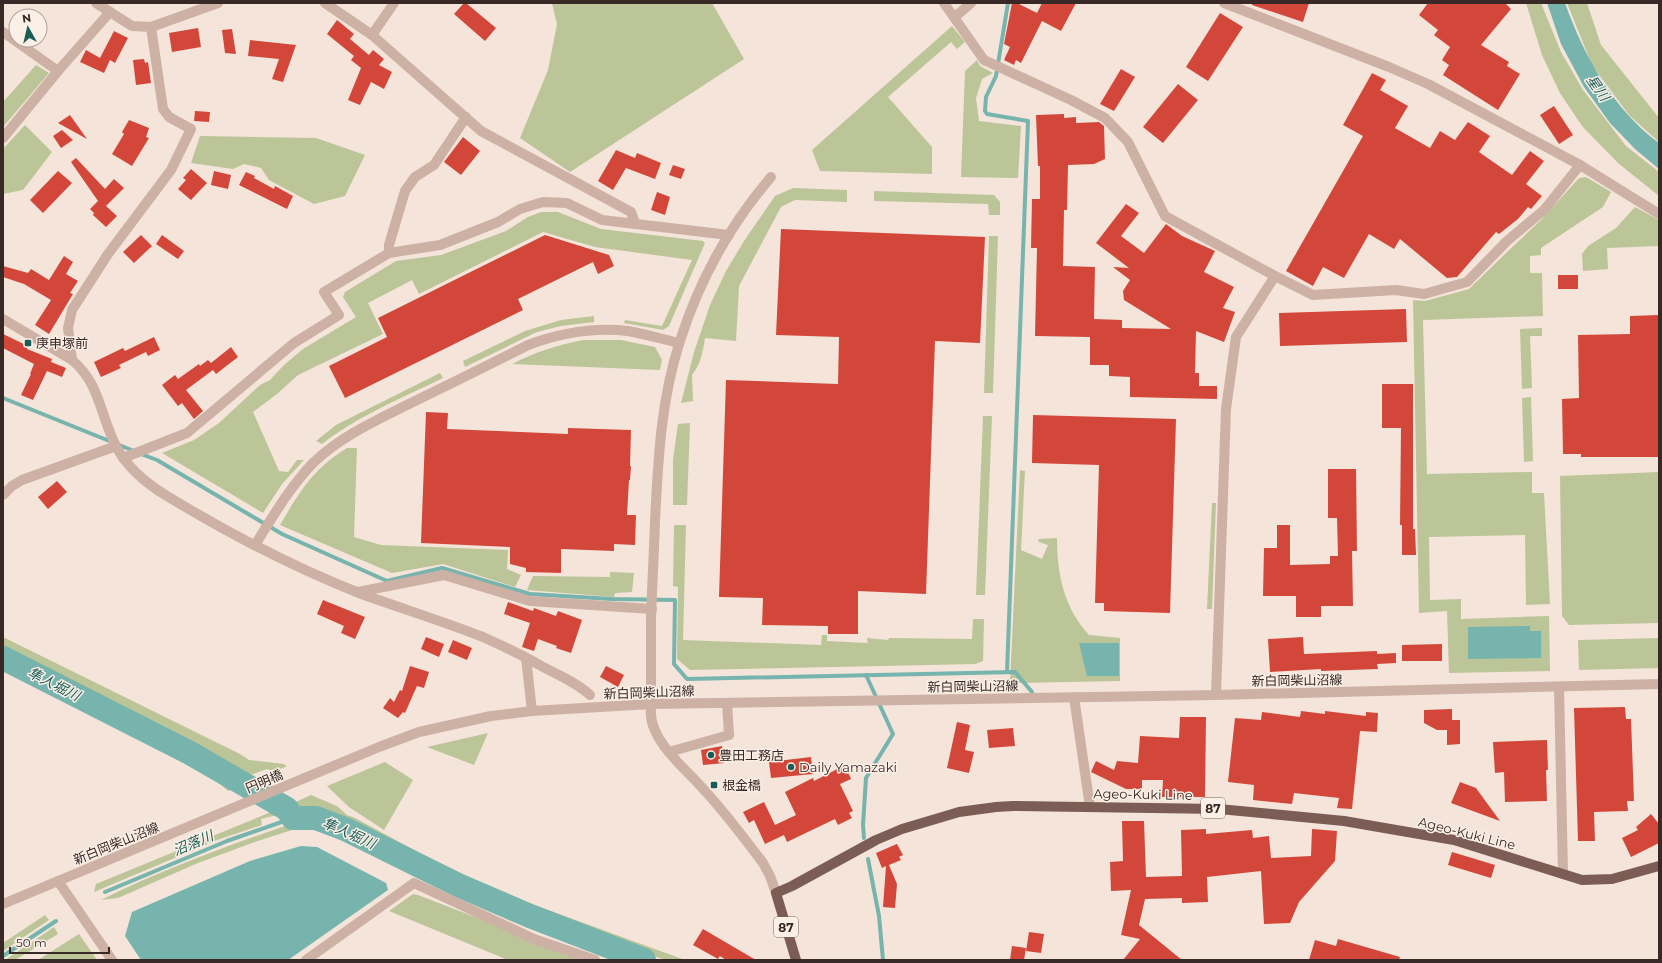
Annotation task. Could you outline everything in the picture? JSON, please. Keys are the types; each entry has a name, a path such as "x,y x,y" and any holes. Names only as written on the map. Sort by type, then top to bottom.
{"main road":[{"name":"Ageo-Kuki Line","path":"776,893 792,886 876,840 902,829 941,816 996,807 1219,808 1344,821 1454,840 1582,880 1612,879 1659,866"},
{"name":"87","path":"776,893 796,960"}],"street":[{"path":"96,3 132,26 151,28 218,3"},
{"path":"325,3 372,35 481,131 631,212 634,223"},
{"path":"372,35 394,3"},
{"path":"944,3 955,16 984,60 1071,100 1105,118 1128,142 1165,216 1275,276 1313,294 1396,290 1424,294 1467,282 1507,241 1544,210 1580,165"},
{"path":"955,16 971,3"},
{"path":"1224,3 1428,84 1580,165 1659,214"},
{"path":"3,138 58,71 110,12"},
{"path":"72,360 68,328 74,306 114,246 171,170 191,129 168,117 163,109 151,28"},
{"path":"3,32 58,71"},
{"path":"389,253 388,245 405,190 415,177 434,165 466,118"},
{"path":"771,177 744,211 728,235 702,284 679,342 666,397 657,483 652,609 651,704 652,725 655,731 669,752 707,793 763,863 770,876 776,893"},
{"path":"123,458 187,433 294,343 339,315 324,292 389,253 440,245 498,222 520,209 542,202 567,204 602,220 728,235"},
{"path":"1216,695 1226,409 1236,337 1275,276"},
{"path":"3,320 72,360 80,367 93,384 116,446 123,458 137,474 166,495 255,545 296,565 358,592 483,638 526,658 585,690 590,695"},
{"path":"255,545 284,498 314,463 329,450 365,426 528,345 547,338 567,334 608,330 629,332 679,342"},
{"path":"3,496 12,486 22,480 116,446"},
{"path":"358,592 444,575 530,601 652,609"},
{"path":"526,658 532,711"},
{"name":"新白岡柴山沼線","path":"299,780 419,732 490,716 532,711 651,704 1216,695 1659,684"},
{"path":"1559,687 1563,874"},
{"path":"1074,697 1090,807"},
{"path":"669,752 729,736 727,703"},
{"name":"円明橋","path":"240,806 299,780"},
{"name":"新白岡柴山沼線","path":"3,904 240,806"},
{"path":"58,881 112,960"},
{"path":"306,960 414,883 534,939 596,960"}],"green space":[{"path":"552,3 712,3 744,59 570,172 520,138 548,70 557,24"},
{"path":"1526,3 1541,3 1561,52 1583,90 1626,146 1659,172 1659,196 1618,163 1582,126 1560,93 1542,55"},
{"path":"1567,3 1587,3 1601,45 1659,118 1659,142 1629,115 1592,65"},
{"path":"952,26 965,42 957,49 951,42 888,97 932,147 932,174 820,171 812,150"},
{"path":"977,60 980,66 993,73 982,79 976,98 979,121 1021,126 1018,178 961,177 965,71"},
{"path":"36,65 49,73 3,127 3,102"},
{"path":"25,125 52,152 23,190 3,194 3,149"},
{"path":"200,136 316,138 365,155 345,196 314,204 269,180 261,168 244,164 233,169 191,163"},
{"path":"1586,177 1611,192 1603,207 1541,248 1541,255 1530,256 1530,273 1542,273 1543,316 1423,320 1427,474 1532,472 1532,493 1544,493 1550,604 1526,605 1525,535 1429,537 1430,600 1461,599 1461,619 1549,616 1550,671 1449,673 1447,611 1419,613 1413,300 1425,301 1469,289 1541,220 1579,178"},
{"path":"793,188 847,190 847,202 795,200 781,207 739,286 736,341 705,338 700,362 692,375 693,401 681,403 694,352 710,305 726,271 744,241 775,196"},
{"path":"874,191 994,195 1000,202 1000,215 989,215 988,204 874,201"},
{"path":"1635,207 1659,220 1659,246 1607,248 1608,269 1583,271 1582,254 1588,246 1616,228"},
{"path":"541,212 558,212 601,229 703,241 705,243 669,326 663,330 624,323 625,320 662,326 692,260 595,247 543,232 419,294 412,280 368,303 383,334 298,375 277,394 253,412 279,471 288,472 297,460 304,460 282,484 263,513 162,453 194,440 219,423 260,385 270,380 284,365 303,349 356,317 343,297 345,292 396,261 441,255 506,231 528,217"},
{"path":"989,236 998,236 993,393 984,393"},
{"path":"594,316 594,322 561,326 537,332 465,367 463,361 525,331 561,320"},
{"path":"1542,328 1542,336 1530,336 1532,388 1522,389 1520,329"},
{"path":"583,340 621,340 655,347 662,360 660,370 512,364 546,349"},
{"path":"440,373 443,378 365,416 322,444 316,441 336,425"},
{"path":"1531,397 1533,461 1524,462 1522,398"},
{"path":"983,416 992,416 985,595 976,595"},
{"path":"690,423 687,505 673,505 673,460 678,424"},
{"path":"347,448 357,448 354,537 381,545 508,550 507,569 521,575 515,587 443,564 392,573 280,525 308,482 325,464"},
{"path":"1020,470 1025,471 1021,550 1042,559 1048,545 1039,542 1038,539 1057,538 1058,565 1064,590 1073,614 1089,635 1120,638 1120,681 1010,683"},
{"path":"1659,472 1659,623 1569,625 1562,616 1560,476"},
{"path":"1212,503 1216,503 1212,609 1207,609"},
{"path":"674,525 686,525 683,640 821,645 822,635 827,635 827,641 868,643 867,638 888,640 889,638 972,639 973,619 984,619 983,661 975,664 690,670 677,659 678,587 673,586"},
{"path":"610,572 634,573 632,592 615,593 614,597 527,590 533,576 610,577"},
{"path":"3,637 240,754 249,760 284,764 287,766 274,772 267,769 245,777 198,751 3,654"},
{"path":"1659,638 1659,668 1579,670 1578,640"},
{"path":"3,662 172,746 206,766 236,788 228,791 199,765 3,668"},
{"path":"488,733 474,765 427,747"},
{"path":"385,762 413,780 384,830 349,807 327,786"},
{"path":"311,795 337,806 347,815 440,864 529,903 685,960 666,960 587,934 513,905 459,879 402,848 377,837 349,821 315,812 298,815 289,805"},
{"path":"276,810 281,814 261,819 262,825 217,840 94,892 96,884"},
{"path":"303,820 317,821 383,849 507,912 578,940 635,960 619,960 541,933 432,884 328,830 314,826 292,830 252,843 198,863 118,898 101,900 150,877 200,857"},
{"path":"413,894 587,960 508,960 389,911"},
{"path":"45,915 49,920 3,951 3,943"},
{"path":"54,927 58,934 15,960 5,960"},
{"path":"79,934 97,960 38,960"}],"water":[{"name":"星川","path":"1547,3 1565,3 1591,62 1614,98 1643,129 1659,143 1659,169 1635,149 1610,123 1584,87 1561,44"},
{"path":"1530,626 1530,631 1541,631 1541,658 1468,659 1468,627"},
{"path":"1079,643 1119,643 1119,676 1087,676"},
{"path":"301,846 317,847 386,883 388,890 288,960 141,960 125,936 132,912 250,861"}],"building":[{"path":"464,3 466,3 496,28 485,41 454,14"},
{"path":"1012,3 1017,3 1037,13 1042,3 1076,3 1061,31 1042,21 1021,63 1016,60 1014,65 1004,60 1010,47 1004,44"},
{"path":"1252,3 1309,3 1303,22 1252,5"},
{"path":"1428,3 1505,3 1511,9 1481,45 1509,62 1507,66 1520,74 1498,110 1443,75 1449,65 1442,60 1450,47 1434,35 1438,30 1419,15"},
{"path":"1220,13 1243,27 1208,81 1186,67"},
{"path":"337,20 354,34 350,39 369,55 373,50 384,59 379,65 392,72 384,89 371,82 360,105 348,100 361,68 351,60 354,56 327,34"},
{"path":"198,28 201,47 172,52 169,33"},
{"path":"232,29 236,54 225,53 222,30"},
{"path":"114,31 128,38 115,63 110,60 104,73 80,62 86,50 100,58"},
{"path":"250,40 296,45 283,82 272,79 279,59 248,56"},
{"path":"144,59 145,63 148,62 151,83 136,85 133,60"},
{"path":"1121,69 1135,77 1114,111 1100,104"},
{"path":"1372,73 1386,80 1380,90 1408,106 1395,128 1430,148 1440,131 1455,140 1468,122 1490,136 1479,152 1512,175 1530,151 1544,161 1526,184 1542,196 1531,209 1528,207 1518,219 1499,234 1496,232 1457,277 1447,278 1400,239 1394,249 1369,234 1344,278 1323,267 1313,286 1286,271 1363,136 1343,125"},
{"path":"1178,84 1198,100 1163,143 1143,127"},
{"path":"1554,106 1573,135 1559,144 1540,115"},
{"path":"195,111 210,112 209,122 194,121"},
{"path":"1064,114 1064,118 1076,117 1076,123 1099,122 1104,126 1105,159 1094,164 1068,165 1067,210 1064,210 1063,266 1095,267 1094,319 1122,320 1122,328 1171,329 1124,300 1123,291 1130,280 1113,267 1129,268 1096,243 1126,204 1139,213 1121,236 1144,253 1166,224 1182,236 1215,251 1204,272 1234,287 1223,308 1235,312 1224,342 1196,331 1195,373 1199,373 1199,386 1217,386 1217,399 1130,397 1130,377 1109,376 1109,365 1090,365 1090,337 1035,336 1037,248 1031,248 1032,199 1040,199 1040,166 1038,166 1036,115"},
{"path":"70,115 87,139 58,123"},
{"path":"129,120 149,128 146,137 149,138 132,166 112,154 124,134 122,132"},
{"path":"62,130 73,140 61,148 53,136"},
{"path":"463,137 480,151 461,175 444,162"},
{"path":"616,150 635,158 637,153 661,163 655,179 626,168 613,190 598,181"},
{"path":"76,158 105,189 114,179 124,188 106,206 117,216 106,227 93,215 94,213 90,209 98,201 71,162"},
{"path":"673,165 685,169 681,179 669,175"},
{"path":"191,169 207,183 191,200 178,189 186,180 183,178"},
{"path":"58,171 72,183 43,213 30,200"},
{"path":"214,171 231,175 228,189 211,185"},
{"path":"246,172 255,176 254,178 274,189 275,186 293,196 287,209 239,185"},
{"path":"657,192 670,197 665,215 651,210"},
{"path":"781,229 985,237 980,343 935,341 926,594 858,591 858,634 828,634 828,626 762,625 763,598 719,597 726,380 838,384 839,337 776,335"},
{"path":"141,235 152,246 134,263 123,252"},
{"path":"162,235 184,251 178,259 156,244"},
{"path":"545,235 609,255 614,266 598,274 593,262 518,299 523,310 345,398 329,366 387,337 378,318"},
{"path":"64,256 73,262 66,274 78,281 70,293 73,294 49,334 35,325 51,300 24,284 3,277 3,266 28,273 31,269 49,280"},
{"path":"1558,275 1578,275 1578,289 1558,289"},
{"path":"1406,309 1407,342 1280,346 1279,313"},
{"path":"1659,315 1659,457 1581,457 1581,454 1563,454 1562,399 1579,398 1578,335 1630,334 1630,316"},
{"path":"3,334 28,346 27,349 52,359 51,362 66,368 62,377 47,371 33,400 21,395 34,364 3,348"},
{"path":"154,337 160,350 148,356 146,352 119,365 121,368 101,377 94,362 123,348 125,351"},
{"path":"231,347 238,357 216,374 213,370 186,390 203,411 194,419 182,403 178,406 162,385 175,375 178,379 199,364 200,366 208,360 211,363"},
{"path":"1382,384 1413,384 1413,529 1415,529 1416,555 1402,555 1402,525 1400,525 1401,428 1382,428"},
{"path":"426,412 448,413 447,429 568,434 568,428 631,430 631,466 627,515 636,515 635,545 614,544 614,551 561,549 561,573 526,572 526,568 510,564 510,547 421,543"},
{"path":"1033,415 1176,419 1170,613 1104,611 1104,603 1095,603 1099,465 1032,463"},
{"path":"1328,469 1356,469 1357,551 1352,551 1353,606 1321,606 1321,617 1296,617 1296,596 1263,596 1264,548 1277,548 1277,525 1290,525 1290,565 1330,564 1330,556 1338,556 1337,518 1328,518"},
{"path":"57,481 67,492 48,509 38,497"},
{"path":"323,600 365,617 355,639 341,633 344,626 317,614"},
{"path":"508,602 533,611 534,608 556,616 558,611 582,620 571,653 556,648 557,646 538,639 534,651 522,647 530,623 504,614"},
{"path":"426,637 444,644 439,657 421,649"},
{"path":"1303,637 1304,654 1377,651 1377,654 1396,653 1396,663 1377,664 1378,669 1321,671 1321,669 1270,672 1268,639"},
{"path":"453,640 472,648 467,660 448,652"},
{"path":"1442,644 1442,661 1402,661 1402,645"},
{"path":"410,666 429,672 424,688 417,686 405,713 403,712 398,718 383,708 390,698 394,702 400,690 402,691"},
{"path":"606,666 624,675 618,687 600,677"},
{"path":"1625,707 1626,719 1631,719 1634,801 1627,801 1628,811 1594,812 1595,841 1578,841 1574,708"},
{"path":"1452,709 1452,720 1460,720 1460,744 1447,745 1447,730 1437,730 1424,723 1424,710"},
{"path":"1301,711 1325,714 1325,711 1366,716 1366,712 1378,713 1377,732 1360,731 1352,809 1337,808 1339,798 1294,793 1292,804 1253,800 1254,785 1228,782 1235,718 1261,720 1262,712 1300,717"},
{"path":"1180,717 1206,717 1205,797 1162,797 1163,780 1142,780 1142,789 1126,789 1091,772 1096,761 1114,770 1117,761 1138,763 1140,736 1179,738"},
{"path":"957,722 970,725 965,750 974,752 969,773 947,768"},
{"path":"1013,728 1015,746 989,748 987,730"},
{"path":"1547,740 1547,801 1505,802 1504,772 1495,773 1493,742"},
{"path":"722,746 724,763 703,765 701,750"},
{"path":"811,757 813,774 771,778 769,762"},
{"path":"845,765 851,779 840,784 853,811 849,813 852,818 838,825 835,819 787,842 784,835 765,844 754,820 749,823 743,812 764,802 775,825 796,815 785,792 813,778 814,781"},
{"path":"1460,782 1476,788 1500,821 1451,803"},
{"path":"1651,814 1659,824 1659,843 1631,857 1622,838 1638,830 1636,827"},
{"path":"1122,821 1144,821 1146,877 1182,876 1181,830 1206,829 1206,834 1252,830 1253,838 1269,836 1271,858 1311,856 1312,829 1337,831 1335,861 1299,902 1290,923 1264,924 1261,871 1207,877 1208,902 1182,903 1182,898 1145,899 1139,925 1182,960 1123,960 1140,939 1121,935 1131,890 1111,891 1110,862 1123,861"},
{"path":"897,844 903,855 899,857 901,860 889,865 897,884 895,908 883,907 886,866 882,868 876,853"},
{"path":"1452,852 1495,865 1491,878 1448,865"},
{"path":"703,929 756,960 726,960 720,956 718,959 693,945"},
{"path":"1029,932 1044,934 1041,953 1026,951"},
{"path":"1338,939 1400,957 1399,960 1309,960 1315,940 1336,946"},
{"path":"1012,946 1026,948 1024,960 1010,960"}],"waterway":[{"path":"1007,672 1028,121 987,114 985,111 986,97 996,76 1008,3"},
{"path":"3,398 134,451"},
{"path":"141,454 157,460 282,534 387,581 442,568 530,594 612,599 675,600 674,664 687,679 1015,672 1032,692"},
{"name":"隼人堀川","path":"3,658 190,753 287,809 293,818 316,818 345,829 460,886 530,916 644,960"},
{"path":"864,838 863,825 866,778 893,734 866,675"},
{"name":"沼落川","path":"105,892 227,841 293,818"},
{"path":"868,859 879,916 883,960"},
{"name":"沼落川","path":"3,956 56,921"}],"place":[{"name":"庚申塚前","path":"28,343"},
{"name":"豊田工務店","path":"711,755"},
{"name":"Daily Yamazaki","path":"791,767"},
{"name":"根金橋","path":"714,785"}]}
